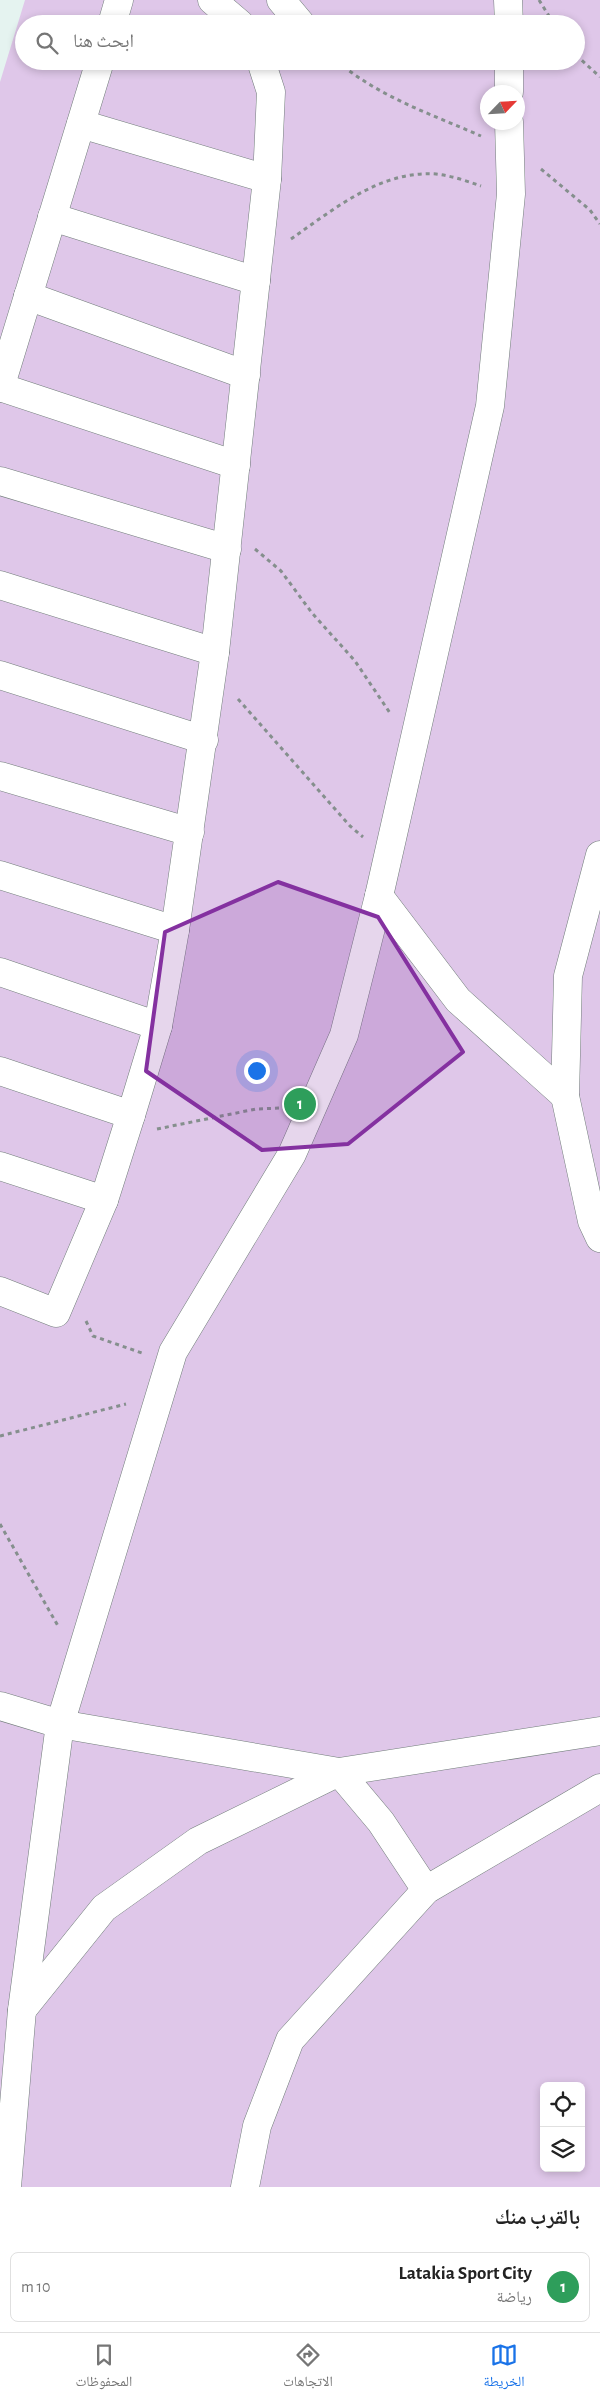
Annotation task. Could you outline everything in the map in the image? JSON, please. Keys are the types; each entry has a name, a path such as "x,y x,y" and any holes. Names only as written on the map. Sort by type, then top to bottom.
{"lane":[{"path":"115,15 119,0"},
{"path":"212,0 230,15"},
{"path":"281,0 294,15"},
{"path":"508,0 509,15"},
{"path":"97,70 0,388 236,466"},
{"path":"0,1291 56,1313 104,1200 158,1026 175,930 216,652 240,548 236,466 267,179 271,92 264,70"},
{"path":"509,70 509,85"},
{"path":"81,124 267,179"},
{"path":"7,2187 22,2010 60,1724 174,1352 292,1154 344,1035 380,896 490,406 511,194 509,135"},
{"path":"52,217 256,281"},
{"path":"28,296 246,375"},
{"path":"0,482 240,548"},
{"path":"0,585 216,652"},
{"path":"0,675 204,740"},
{"path":"0,776 190,832"},
{"path":"600,855 568,976 565,1096 592,1221 600,1238"},
{"path":"0,875 175,930"},
{"path":"380,896 458,1000 565,1096"},
{"path":"0,972 158,1026"},
{"path":"0,1071 131,1115"},
{"path":"0,1166 104,1200"},
{"path":"0,1706 60,1724 339,1772 381,1822 426,1890"},
{"path":"22,2010 104,1908 198,1842 339,1772 600,1731"},
{"path":"245,2187 257,2126 290,2040 426,1890 600,1788"}],"path":[{"path":"539,0 548,15"},
{"path":"585,63 600,77"},
{"path":"349,70 369,86 390,97 509,135 590,210 600,224"},
{"path":"289,240 353,197 374,186 397,179 436,174 511,194"},
{"path":"240,548 281,571 312,613 355,661 386,710 401,724 417,731"},
{"path":"236,697 350,826 367,840 390,850"},
{"path":"154,1130 274,1107 293,1108 310,1114"},
{"path":"0,1436 160,1395"},
{"path":"0,1524 79,1663"}],"highlighted area":[{"path":"278,882 378,917 463,1052 348,1144 262,1150 146,1071 165,932"}],"shaded area":[{"path":"25,0 600,0 600,2187 0,2187 0,82 15,33 15,70 585,70 585,15 20,15"}],"place":[{"name":"Latakia Sport City","path":"300,1104"}]}
